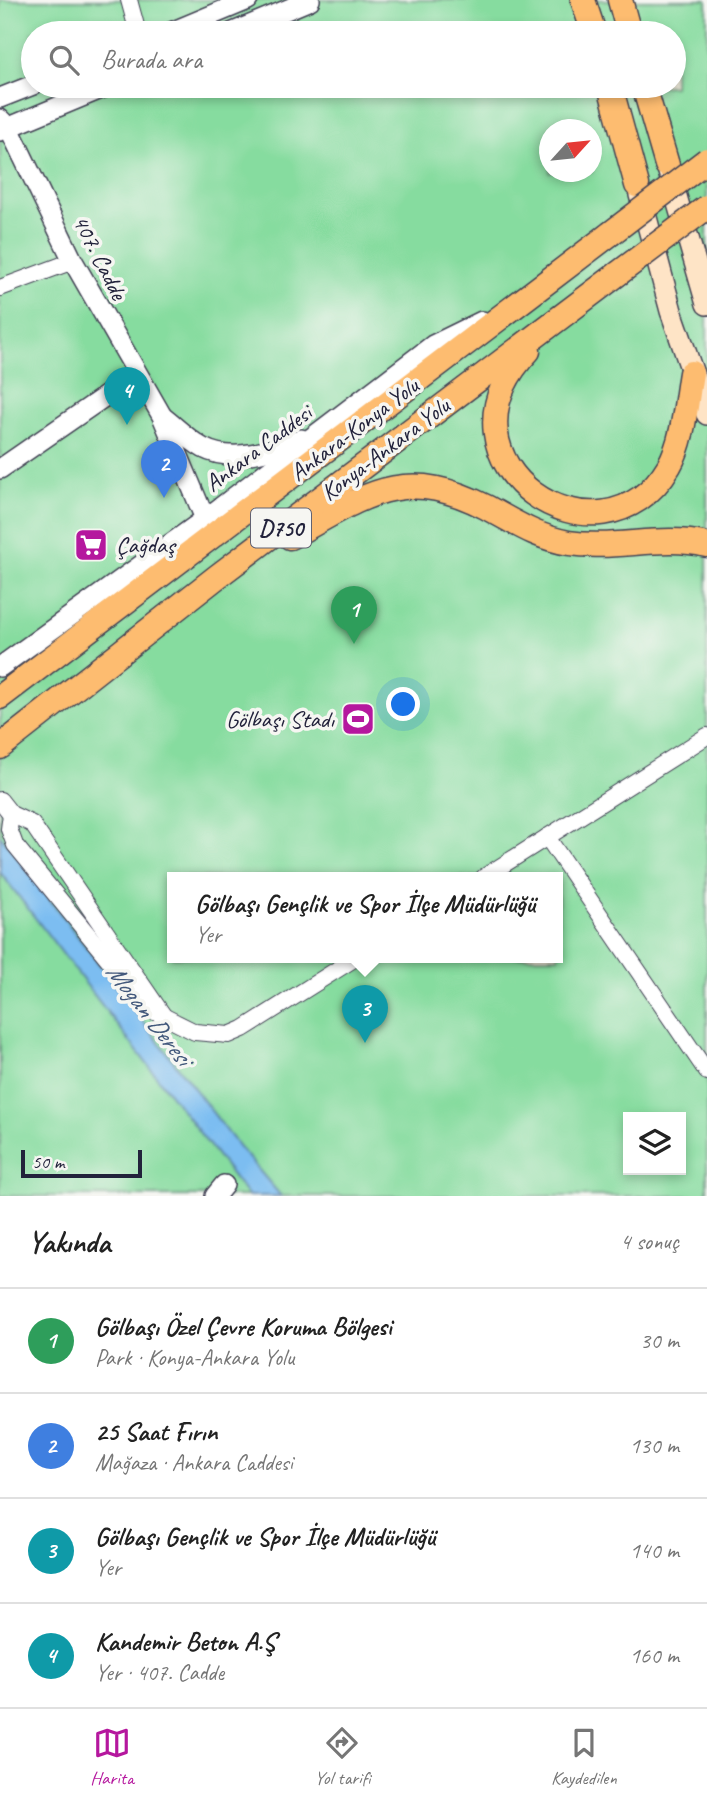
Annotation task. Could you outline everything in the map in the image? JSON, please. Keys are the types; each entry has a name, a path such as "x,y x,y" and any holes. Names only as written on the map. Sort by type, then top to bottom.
{"highway":[{"path":"583,0 590,21"},
{"path":"620,0 626,21"},
{"path":"613,98 637,185"},
{"path":"647,98 667,165"},
{"name":"Ankara-Konya Yolu","path":"0,696 707,160"},
{"name":"Konya-Ankara Yolu","path":"0,747 218,576 707,208"},
{"name":"D750","path":"566,312 513,368 502,387 495,424 503,459 513,476 525,490 554,506 574,513 591,513 621,506 650,490 671,463 691,373"},
{"name":"D750","path":"218,576 370,495 394,487 418,484 442,488 468,498 523,529 558,541 608,546 670,542 707,545"}],"main road":[{"path":"667,165 707,304"},
{"path":"637,185 691,373 707,414"}],"street":[{"path":"129,0 135,21"},
{"path":"198,21 248,0"},
{"path":"260,21 310,0"},
{"path":"0,98 21,90"},
{"path":"3,126 76,98"},
{"name":"407. Cadde","path":"3,126 73,261 136,375 162,416"},
{"path":"0,288 73,261"},
{"name":"Ankara Caddesi","path":"0,667 205,519 433,345 518,304"},
{"path":"0,469 136,375"},
{"path":"162,416 203,447 226,454 249,454 271,449 318,432"},
{"path":"162,416 205,519"},
{"path":"492,872 707,736"},
{"path":"0,800 11,814 32,824 163,1015"},
{"path":"11,814 9,829 15,845 142,1002 195,1032 229,1035 347,963"},
{"path":"547,838 707,1072"}],"green space":[{"path":"0,0 707,0 707,1196 0,1196"}],"water":[{"path":"0,835 240,1148 281,1196 249,1196 245,1192 0,872"}],"place":[{"name":"Kandemir Beton A.Ş","path":"127,425"},
{"name":"25 Saat Fırın","path":"164,498"},
{"name":"Çağdaş","path":"91,545"},
{"name":"Gölbaşı Özel Çevre Koruma Bölgesi","path":"354,644"},
{"name":"Gölbaşı Stadı","path":"358,719"},
{"name":"Gölbaşı Gençlik ve Spor İlçe Müdürlüğü","path":"365,1043"}],"water label":[{"name":"Mogan Deresi","path":"149,1014"}]}
